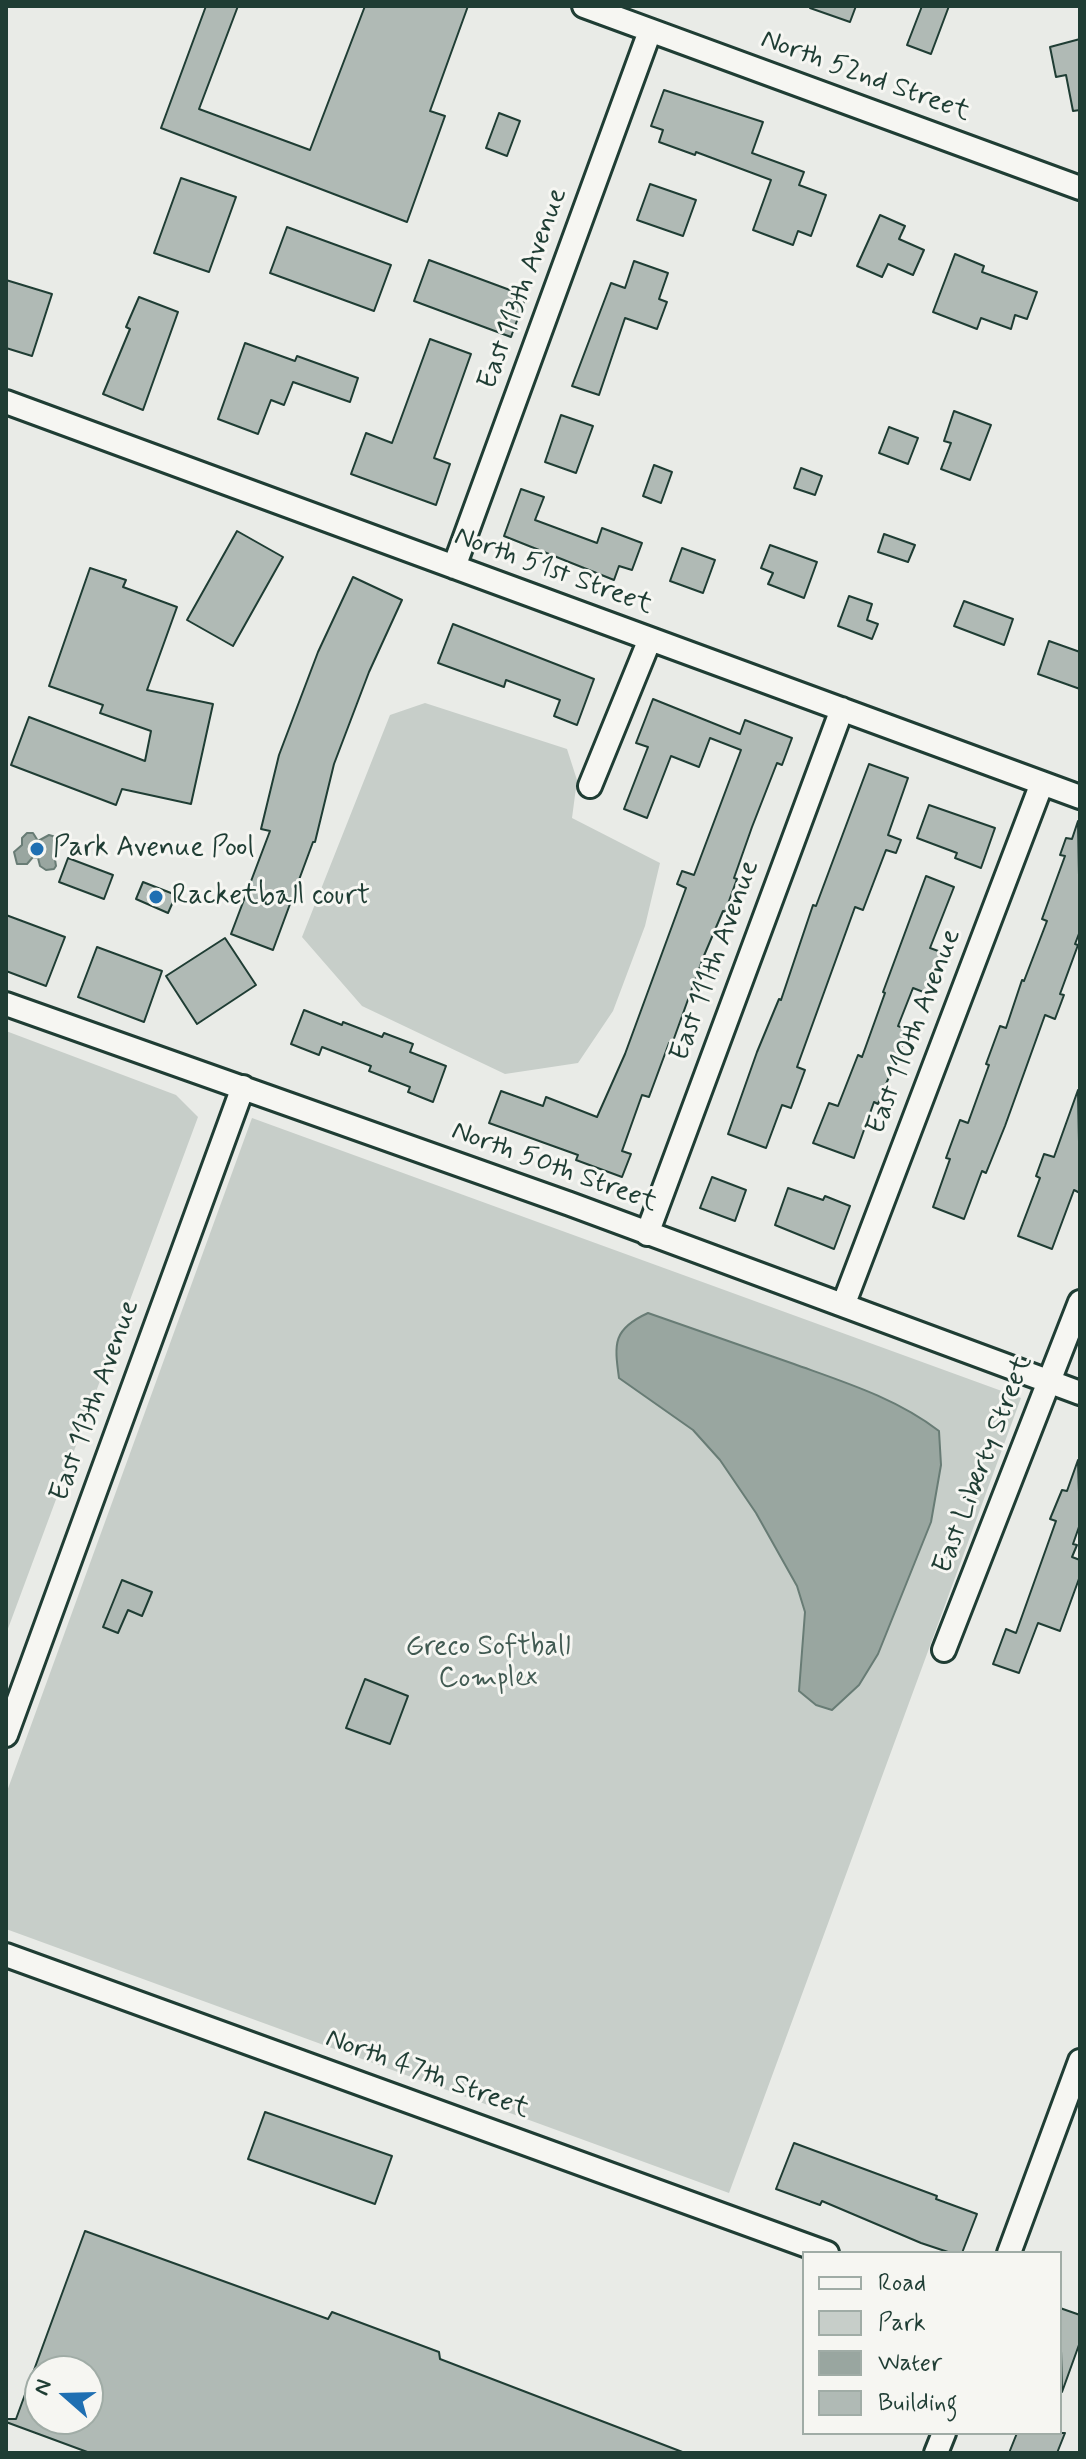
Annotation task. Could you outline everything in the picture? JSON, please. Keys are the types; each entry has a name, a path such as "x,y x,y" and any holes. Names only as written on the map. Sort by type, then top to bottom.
{"street":[{"name":"North 52nd Street","path":"584,6 1080,188"},
{"name":"East 113th Avenue","path":"454,567 650,31"},
{"name":"North 51st Street","path":"6,402 1080,797"},
{"path":"590,786 650,639"},
{"name":"East 111th Avenue","path":"647,1234 842,709"},
{"name":"East 110th Avenue","path":"844,1303 1042,783"},
{"name":"North 50th Street","path":"6,1004 844,1303 1080,1393"},
{"name":"East 113th Avenue","path":"6,1735 243,1087"},
{"name":"East Liberty Street","path":"944,1650 1080,1302"},
{"name":"North 47th Street","path":"6,1955 821,2251"},
{"path":"1010,2251 1080,2061"}],"green space":[{"path":"425,703 567,749 577,780 572,818 660,863 645,926 613,1011 578,1063 505,1074 362,1006 302,937 390,715"},
{"path":"6,1031 176,1095 198,1117 6,1634"},
{"name":"Greco Softball Complex","path":"252,1118 1021,1398 729,2193 6,1929 6,1794"}],"water":[{"name":"Park Avenue Pool","path":"27,833 33,833 38,841 49,835 56,837 59,843 54,853 54,869 46,870 40,866 38,858 33,857 27,864 17,864 14,852 22,845 22,838"},
{"path":"648,1313 869,1392 905,1409 939,1431 941,1465 931,1522 878,1654 859,1685 832,1710 816,1705 799,1691 805,1612 797,1586 756,1513 720,1460 693,1430 619,1378 616,1355 618,1338 628,1325"}],"building":[{"path":"206,6 238,6 199,109 310,150 365,6 468,6 430,111 445,116 407,222 161,128"},
{"path":"810,6 856,6 850,22"},
{"path":"922,6 949,6 931,54 907,45"},
{"path":"1080,39 1080,110 1073,111 1066,75 1056,77 1050,47"},
{"path":"664,90 763,122 752,153 804,172 799,185 826,195 811,236 798,231 793,245 753,230 771,180 696,152 695,155 659,142 663,130 651,126"},
{"path":"499,113 520,121 507,156 486,148"},
{"path":"181,178 236,197 209,272 154,253"},
{"path":"650,184 696,200 683,236 637,220"},
{"path":"880,215 905,226 899,239 924,250 913,275 888,264 882,277 857,266"},
{"path":"287,227 391,265 374,311 270,273"},
{"path":"955,254 984,266 982,272 1037,292 1027,319 1015,315 1011,329 981,318 977,329 933,312"},
{"path":"429,260 526,296 511,337 414,301"},
{"path":"634,261 668,273 659,299 667,302 657,329 625,318 599,395 572,386 611,283 625,288"},
{"path":"6,280 52,294 32,356 6,348"},
{"path":"139,297 178,312 143,410 103,394 130,329 126,327"},
{"path":"430,339 471,354 434,458 450,464 436,505 351,474 366,433 392,443"},
{"path":"245,343 295,361 297,356 358,378 350,402 293,382 284,405 271,400 258,434 218,419"},
{"path":"954,411 991,425 970,480 941,469 951,443 944,441"},
{"path":"561,415 593,426 576,473 545,462"},
{"path":"889,427 918,438 908,464 879,453"},
{"path":"654,465 672,472 661,503 643,496"},
{"path":"801,468 822,476 815,495 794,488"},
{"path":"521,489 544,497 535,520 597,543 602,528 642,543 632,570 619,566 614,580 504,536"},
{"path":"237,531 283,557 233,646 187,620"},
{"path":"884,534 915,545 908,562 878,552"},
{"path":"770,545 817,562 804,598 768,584 773,573 761,568"},
{"path":"682,548 715,560 703,593 670,581"},
{"path":"90,568 126,580 123,587 177,607 147,690 213,704 191,804 122,789 116,805 11,765 29,717 145,761 151,731 100,713 103,705 49,686"},
{"path":"353,577 402,600 369,672 334,764 315,842 273,950 231,934 270,831 261,829 279,755 318,652"},
{"path":"849,596 872,604 867,620 878,624 872,639 838,626"},
{"path":"964,601 1013,619 1004,645 954,626"},
{"path":"453,624 594,679 577,725 554,716 560,700 506,680 504,687 438,663"},
{"path":"1049,641 1080,652 1080,689 1038,674"},
{"path":"653,699 740,734 745,720 792,738 782,765 777,763 734,878 737,879 725,912 703,958 672,1044 669,1043 649,1097 642,1095 622,1151 631,1154 622,1177 576,1160 578,1155 489,1123 501,1091 543,1106 546,1097 597,1117 625,1054 686,888 677,884 682,871 694,875 741,750 710,738 699,767 671,756 647,818 624,809 648,747 636,743"},
{"path":"869,764 908,778 888,835 901,840 896,853 886,850 863,910 855,907 797,1067 805,1070 791,1108 782,1105 766,1148 728,1134"},
{"path":"929,805 995,828 981,868 955,858 957,853 917,838"},
{"path":"1078,821 1080,931 1060,994 1064,995 1055,1019 1045,1015 1005,1126 986,1173 982,1171 964,1219 933,1207 950,1159 946,1158 960,1120 968,1123 1000,1026 1006,1028 1047,921 1042,919 1065,856 1060,855 1066,838 1072,839"},
{"path":"68,858 113,875 104,899 59,882"},
{"path":"926,876 954,887 930,948 941,952 926,993 913,988 898,1026 908,1030 878,1104 874,1102 854,1158 813,1143 829,1103 838,1106 858,1055 862,1057"},
{"name":"Racketball court","path":"143,882 176,895 168,913 136,899"},
{"path":"6,915 65,937 46,986 6,971"},
{"path":"225,938 256,985 197,1024 166,976"},
{"path":"97,947 162,971 144,1022 78,997"},
{"path":"304,1010 342,1025 343,1022 382,1037 384,1033 413,1044 410,1052 446,1066 433,1102 408,1092 410,1087 369,1071 371,1066 322,1047 319,1055 291,1044"},
{"path":"1078,1090 1080,1193 1074,1190 1052,1249 1018,1236 1040,1178 1036,1176 1044,1154 1054,1157"},
{"path":"712,1177 746,1190 735,1221 700,1208"},
{"path":"788,1188 823,1200 825,1196 850,1206 834,1249 775,1225"},
{"path":"1078,1460 1080,1524 1072,1557 1080,1560 1080,1576 1060,1631 1038,1623 1019,1673 993,1664 1006,1629 1016,1633 1056,1521 1050,1519 1062,1490 1067,1491"},
{"path":"122,1580 152,1592 142,1616 128,1610 118,1633 103,1627"},
{"path":"365,1679 408,1696 390,1744 346,1728"},
{"path":"265,2112 392,2156 375,2204 248,2159"},
{"path":"794,2143 977,2214 963,2251 945,2251 822,2201 820,2205 776,2189"},
{"path":"85,2231 328,2319 332,2312 439,2352 440,2359 685,2453 90,2453 41,2435 104,2435 104,2355 39,2355"},
{"path":"1062,2309 1080,2315 1080,2342 1062,2392"},
{"path":"24,2397 24,2429 6,2422 6,2419 16,2419"},
{"path":"1065,2433 1057,2453 1009,2453 1016,2435"}],"place":[{"name":"Park Avenue Pool","path":"37,849"},
{"name":"Racketball court","path":"156,897"}]}
